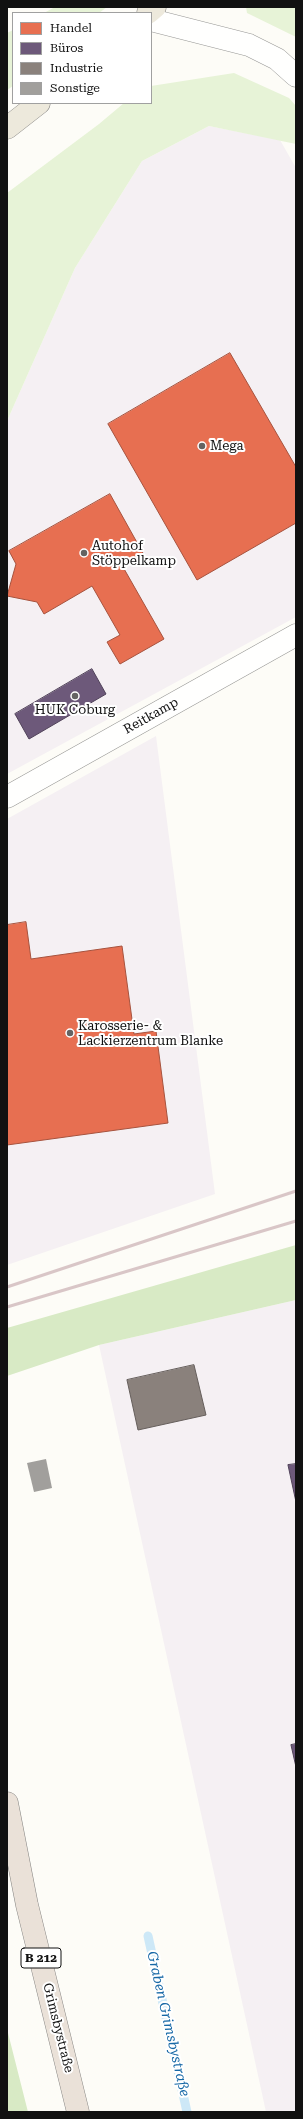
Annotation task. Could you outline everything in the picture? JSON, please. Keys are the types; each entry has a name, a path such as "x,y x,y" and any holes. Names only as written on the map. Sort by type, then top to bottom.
{"highway":[{"name":"Grimsbystraße","path":"7,1804 27,1905 78,2112"}],"main road":[{"path":"7,128 38,104"}],"street":[{"path":"152,20 249,45 277,59 296,76"},
{"name":"Reitkamp","path":"7,797 296,636"}],"shaded area":[{"path":"209,126 280,140 296,168 296,617 7,774 7,421 75,268 142,161"},
{"path":"156,736 215,1194 7,1265 7,819"},
{"path":"296,1300 296,2112 266,2112 99,1345"}],"green space":[{"path":"55,7 107,7 100,12 46,12"},
{"path":"246,7 296,7 296,37 247,13"},
{"path":"12,30 12,87 7,90 7,33"},
{"path":"234,73 289,98 296,106 296,144 209,126 142,161 75,268 7,421 7,193 99,124 123,104 152,104 152,86"},
{"path":"296,1245 296,1300 99,1345 7,1376 7,1328"},
{"path":"7,2029 28,2112 7,2112"}],"building: Handel":[{"name":"Mega","path":"230,353 296,467 296,523 197,580 108,424"},
{"path":"110,494 144,555 123,567 164,639 120,664 107,642 120,635 92,586 44,614 37,602 7,596 16,564 9,551"},
{"name":"Karosserie- & Lackierzentrum Blanke","path":"26,922 31,959 122,946 134,1034 156,1031 168,1123 7,1145 7,925"}],"building: Büros":[{"path":"92,669 106,694 29,739 15,714"},
{"path":"296,1464 296,1502 288,1465"},
{"path":"296,1744 296,1767 291,1745"}],"building: Industrie":[{"path":"194,1365 206,1415 138,1430 127,1380"}],"building: Sonstige":[{"path":"46,1459 52,1488 34,1492 27,1463"}],"waterway":[{"name":"Graben Grimsbystraße","path":"148,1936 187,2112"}],"railway":[{"path":"7,1287 296,1191"},
{"path":"7,1307 296,1221"}],"place":[{"name":"Mega","path":"202,446"},
{"name":"Autohof Stöppelkamp","path":"84,553"},
{"name":"HUK Coburg","path":"75,696"},
{"name":"Karosserie- & Lackierzentrum Blanke","path":"70,1033"}]}
